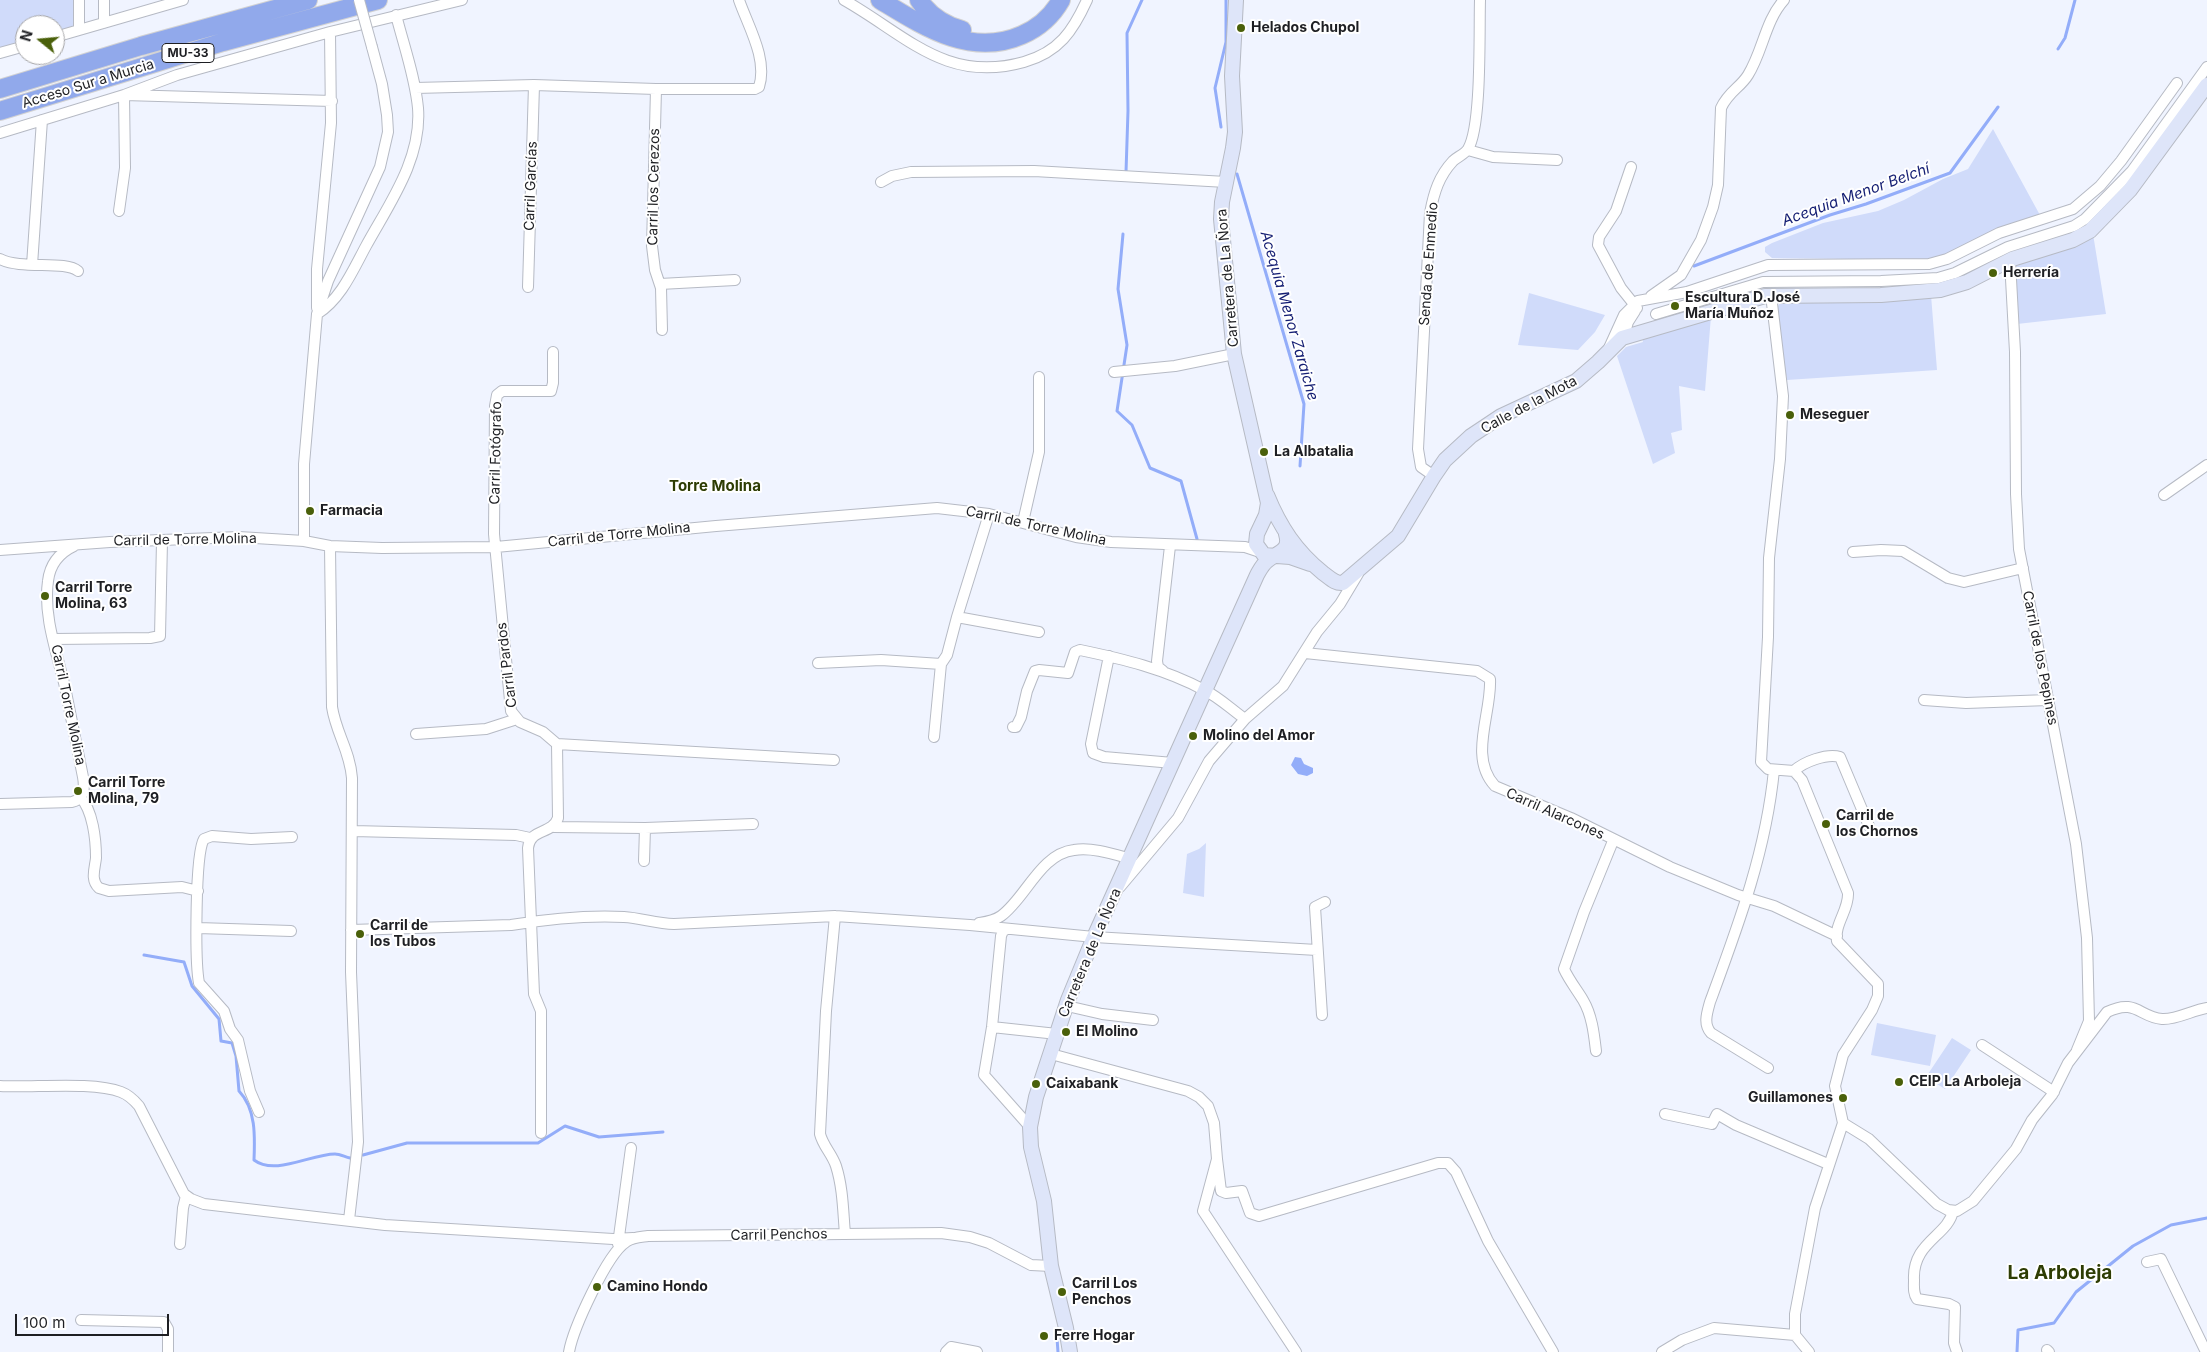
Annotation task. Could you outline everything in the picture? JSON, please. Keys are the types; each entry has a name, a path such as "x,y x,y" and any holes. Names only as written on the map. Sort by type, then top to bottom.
{"highway":[{"name":"Acceso Sur a Murcia","path":"0,89 98,59 308,0"},
{"name":"Acceso Sur a Murcia","path":"0,111 223,42 378,0"},
{"path":"880,0 936,32 959,40 982,43 1004,41 1027,33 1049,17 1061,0"},
{"path":"918,0 941,22 960,30 982,32 1007,30 1021,24 1032,18 1049,0"}],"main road":[{"name":"Carretera de La Ñora","path":"1234,5 1232,111 1235,132 1234,148 1226,182 1221,219 1234,354 1267,495"},
{"path":"1624,336 1771,296 1882,295 1932,291 1958,285 2010,261 2062,244 2090,231 2136,182 2207,85"},
{"name":"Calle de la Mota","path":"1334,581 1343,583 1361,570 1398,536 1434,476 1450,455 1476,432 1516,408 1576,381 1624,336"},
{"path":"1267,495 1287,539 1286,548 1267,555"},
{"path":"1267,495 1266,515 1258,532 1256,544 1267,555 1290,557 1314,565"},
{"path":"1258,532 1264,527 1274,525 1284,532 1314,565 1334,581"},
{"name":"Carretera de La Ñora","path":"1070,1352 1051,1266 1044,1201 1031,1147 1030,1128 1036,1097 1067,1006 1094,937 1131,859 1267,555"}],"street":[{"path":"78,0 79,30"},
{"path":"104,0 104,22"},
{"path":"65,34 183,0"},
{"path":"317,314 326,287 372,187 385,148 387,115 372,47 359,0"},
{"path":"145,92 177,75 330,32 462,0"},
{"path":"415,88 534,85 656,90 749,90 759,87 761,62 739,0"},
{"path":"844,0 905,41 928,53 963,66 984,68 1000,67 1029,60 1054,48 1073,29 1087,0"},
{"path":"1480,0 1476,106 1474,131 1468,150 1493,157 1557,160"},
{"path":"1687,292 1682,291 1679,287 1681,275 1701,240 1713,207 1718,185 1721,108 1726,97 1748,77 1767,28 1784,0"},
{"path":"317,314 326,308 336,297 392,199 411,157 418,110 415,88 396,15"},
{"path":"304,541 304,464 317,314 316,279 332,101 330,32"},
{"path":"0,53 15,49"},
{"path":"1656,314 1763,282 1881,281 1938,278 1955,273 2008,247 2074,226 2085,219 2132,171 2207,67"},
{"path":"1646,299 1687,292 1768,265 1929,264 1947,259 1999,233 2073,209 2100,186 2121,161 2177,83"},
{"name":"Carril Garcías","path":"528,288 534,85"},
{"name":"Carril los Cerezos","path":"656,90 652,246 655,270 660,284 662,330"},
{"path":"0,133 124,95 145,92 332,101"},
{"path":"119,211 125,168 124,95"},
{"path":"32,265 42,120"},
{"name":"Senda de Enmedio","path":"1434,476 1421,466 1418,449 1430,212 1434,192 1443,172 1468,150"},
{"path":"1631,167 1616,211 1599,237 1598,245 1621,288 1635,306"},
{"path":"880,182 892,176 911,172 1026,171 1226,182"},
{"path":"0,259 12,264 70,267 78,271"},
{"name":"Carril de los Pepines","path":"2010,261 2015,352 2016,494 2019,549 2076,844 2087,938 2090,1012 2088,1027 2077,1050"},
{"path":"1609,350 1619,324 1635,306 1681,275"},
{"path":"316,279 321,286 326,287"},
{"path":"660,284 735,280"},
{"path":"326,287 329,297 336,297"},
{"path":"1771,296 1783,396 1780,459 1769,558 1768,647 1760,758 1766,768 1794,771 1800,776 1848,893 1848,904 1836,936 1837,941 1878,984 1878,996 1872,1010 1843,1055 1835,1086 1843,1123 1828,1164 1813,1218 1795,1314 1795,1334 1809,1352"},
{"path":"1624,336 1635,306"},
{"name":"Carril Fotógrafo","path":"496,547 495,406 497,396 502,391 551,391 553,383 553,352"},
{"path":"1114,372 1174,366 1234,354"},
{"path":"1024,522 1039,452 1039,377"},
{"path":"2164,495 2207,465"},
{"name":"Carril de Torre Molina","path":"0,550 53,545 239,537 304,541 330,546 382,548 496,547 716,526 937,508 989,514 1076,537 1111,542 1250,548 1267,555"},
{"path":"934,737 941,664 946,655 989,514"},
{"path":"1235,547 1248,542 1258,532"},
{"path":"54,639 150,638 160,636 162,541"},
{"path":"55,561 60,554 77,544"},
{"path":"53,545 58,551 55,561"},
{"path":"330,546 332,707 334,721 351,762 353,832 351,930 358,1142 349,1220"},
{"path":"1165,672 1157,664 1170,546"},
{"name":"Carril Pardos","path":"496,547 511,711 517,719 550,736 557,744"},
{"path":"1852,552 1903,551 1948,578 1964,582 2023,568"},
{"name":"Carril Torre Molina","path":"55,561 48,580 47,596 54,639 84,782 80,797"},
{"path":"1116,891 1178,818 1210,761 1245,719 1283,686 1317,632 1340,604 1361,570"},
{"path":"1334,581 1341,594 1340,604"},
{"path":"957,618 1039,632"},
{"path":"1139,662 1152,658 1158,649"},
{"path":"1013,727 1018,724 1027,691 1037,670 1068,673 1073,655 1077,650 1139,662 1165,672 1206,690 1245,719"},
{"name":"Carril Alarcones","path":"1305,653 1477,671 1485,674 1490,679 1490,697 1482,759 1484,769 1491,782 1499,789 1571,818 1670,867 1748,898 1774,906 1836,936"},
{"path":"1109,656 1091,744 1093,753 1104,757 1173,763"},
{"path":"818,663 884,660 941,664"},
{"path":"1924,700 1966,703 2048,700"},
{"path":"416,734 486,730 517,719"},
{"path":"554,827 559,812 557,744 834,760"},
{"path":"1794,771 1808,762 1833,756 1840,757 1869,826"},
{"path":"1768,1068 1711,1033 1707,1027 1706,1015 1748,898 1764,832 1774,770"},
{"path":"0,804 64,803 76,801 80,797 87,806 94,840 94,880 99,888 109,890 182,887 198,891"},
{"path":"353,832 516,835 530,838 554,827 644,828 753,824"},
{"path":"644,828 644,861"},
{"path":"259,1112 250,1091 238,1040 230,1029 224,1011 199,982 198,891 200,850 203,841 207,837 251,839 292,837"},
{"path":"530,838 527,859 529,921 534,994 541,1011 541,1133"},
{"path":"1596,1051 1590,1017 1583,1000 1572,986 1564,969 1584,912 1613,840"},
{"path":"970,925 996,919 1005,912 1045,867 1064,853 1076,849 1089,850 1131,859"},
{"path":"1322,1014 1315,907 1325,902"},
{"path":"1005,912 1003,924 1010,930"},
{"path":"351,930 511,925 529,921 605,916 627,917 660,924 835,916 970,925 1094,937 1317,950"},
{"path":"835,916 826,1011 820,1134 822,1142 836,1165 845,1234"},
{"path":"198,928 291,931"},
{"path":"1010,930 1003,931 1001,936 992,1027 984,1075 1030,1128"},
{"path":"1067,1006 1102,1014 1154,1020"},
{"path":"2090,1012 2094,1018 2100,1020 2107,1012 2116,1008 2134,1008 2162,1019 2207,1008"},
{"name":"Carril de los Pepines","path":"1953,1211 1963,1208 1972,1201 2010,1157 2032,1120 2054,1092 2065,1068 2100,1020"},
{"path":"992,1027 1057,1034"},
{"path":"1982,1045 2054,1092"},
{"path":"1051,1054 1179,1088 1199,1097 1208,1106 1214,1123 1216,1159 1222,1191"},
{"path":"0,1086 96,1087 120,1092 131,1098 139,1106 186,1196 204,1204 385,1225 621,1243"},
{"path":"1665,1114 1712,1124 1717,1114 1736,1125 1828,1164"},
{"path":"1843,1123 1868,1138 1937,1204 1953,1211 1950,1219 1920,1253 1914,1267 1914,1293 1917,1298 1955,1306 1954,1343 1957,1352"},
{"path":"621,1243 617,1236 621,1227 631,1148"},
{"path":"1216,1159 1203,1211 1296,1352"},
{"path":"1206,1196 1214,1188 1226,1193 1242,1191 1250,1213 1259,1216 1438,1163 1448,1163 1456,1172 1488,1241 1553,1352"},
{"path":"180,1244 186,1196"},
{"name":"Carril Penchos","path":"621,1243 648,1236 941,1233 962,1236 997,1246 1032,1265 1051,1266"},
{"path":"569,1352 579,1322 621,1243"},
{"path":"2147,1262 2161,1259 2206,1352"},
{"path":"81,1320 164,1322 168,1329 168,1352"},
{"path":"1662,1352 1682,1340 1714,1328 1795,1334"},
{"path":"946,1352 952,1347 977,1352"}],"shaded area":[{"path":"0,0 79,0 79,30 65,34 65,15 15,15 15,49 0,53"},
{"path":"1993,129 2041,217 1997,228 1947,255 1927,260 1772,258 1765,252 1765,247 1772,243 1823,223 1878,211 1904,200 1943,179 1968,169"},
{"path":"2093,234 2106,314 2017,324 2014,263"},
{"path":"1529,293 1605,315 1595,332 1578,350 1518,345"},
{"path":"1931,295 1937,370 1787,380 1775,312 1779,304 1784,301"},
{"path":"1711,316 1705,391 1679,386 1682,430 1671,433 1675,453 1653,464 1617,356 1626,347 1643,342 1642,336"},
{"path":"1206,843 1204,897 1183,893 1187,854 1199,849"},
{"path":"1877,1023 1936,1035 1930,1066 1871,1055"},
{"path":"1952,1038 1971,1050 1945,1089 1926,1077"}],"water":[{"path":"1295,757 1301,758 1304,764 1313,768 1313,773 1307,776 1298,774 1291,765"}],"waterway":[{"path":"1126,172 1128,111 1127,33 1142,0"},
{"name":"Acequia Menor Zaraiche","path":"1221,127 1215,88 1226,42 1226,0"},
{"name":"Acequia Menor Belchí","path":"2058,49 2065,38 2075,0"},
{"name":"Acequia Menor Belchí","path":"1694,266 1950,173 1998,107"},
{"name":"Acequia Menor Zaraiche","path":"1237,174 1304,404 1300,466"},
{"path":"1123,234 1118,289 1127,345 1117,411 1132,425 1150,468 1181,481 1197,539"},
{"path":"144,955 184,962 192,986 219,1019 221,1041 232,1043 236,1056 239,1091 249,1106 253,1123 254,1160 272,1166 325,1155 337,1154 350,1158"},
{"path":"363,1155 407,1143 538,1143 565,1126 599,1137 663,1132"},
{"path":"2017,1352 2018,1330 2054,1323 2076,1292 2133,1246 2171,1225 2207,1218"},
{"path":"1057,1338 1058,1352"}],"place":[{"name":"Helados Chupol","path":"1241,28"},
{"name":"Herrería","path":"1993,273"},
{"name":"Escultura D.José María Muñoz","path":"1675,306"},
{"name":"Meseguer","path":"1790,415"},
{"name":"La Albatalia","path":"1264,452"},
{"name":"Farmacia","path":"310,511"},
{"name":"Carril Torre Molina, 63","path":"45,596"},
{"name":"Molino del Amor","path":"1193,736"},
{"name":"Carril Torre Molina, 79","path":"78,791"},
{"name":"Carril de los Chornos","path":"1826,824"},
{"name":"Carril de los Tubos","path":"360,934"},
{"name":"El Molino","path":"1066,1032"},
{"name":"CEIP La Arboleja","path":"1899,1082"},
{"name":"Caixabank","path":"1036,1084"},
{"name":"Guillamones","path":"1843,1098"},
{"name":"Camino Hondo","path":"597,1287"},
{"name":"Carril Los Penchos","path":"1062,1292"},
{"name":"Ferre Hogar","path":"1044,1336"}],"district":[{"name":"Torre Molina","path":"715,486"},
{"name":"La Arboleja","path":"2060,1273"}]}
